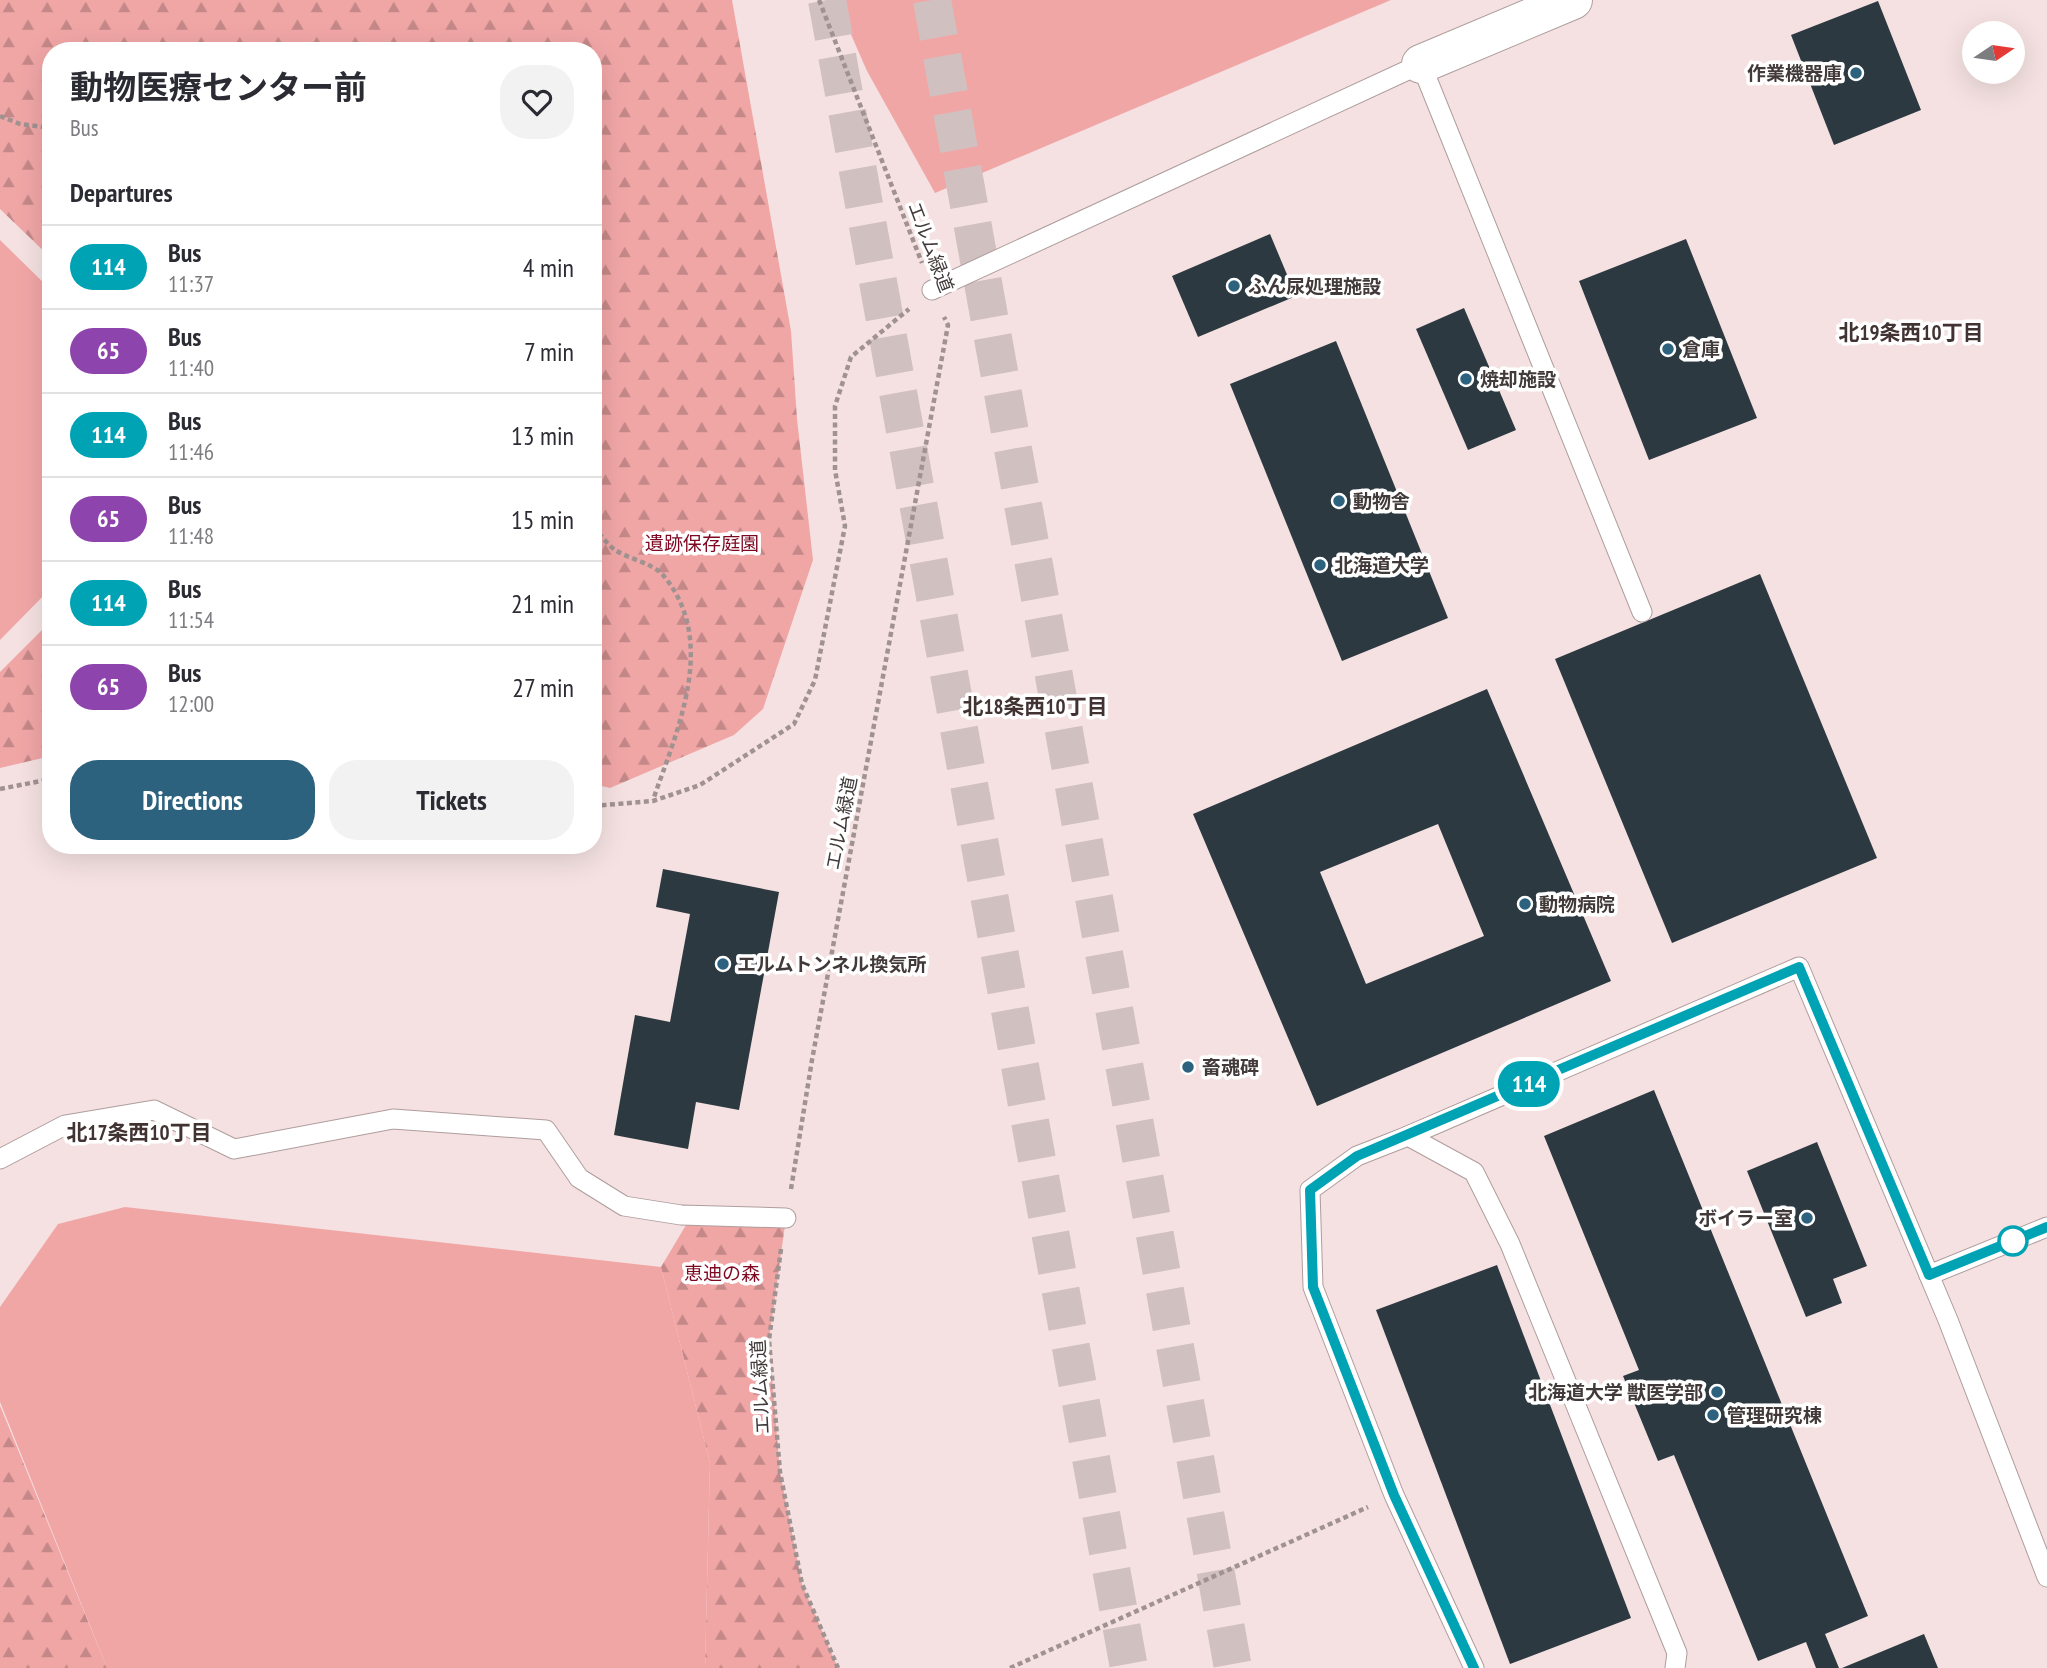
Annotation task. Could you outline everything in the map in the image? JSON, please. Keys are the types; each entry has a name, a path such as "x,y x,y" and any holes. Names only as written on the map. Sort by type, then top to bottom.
{"street":[{"path":"1421,64 1573,0"}],"lane":[{"path":"932,290 1421,64 1642,612"},
{"path":"1474,1668 1394,1495 1313,1287 1310,1190 1357,1156 1799,967 1929,1275 2047,1577"},
{"path":"0,1158 65,1125 154,1110 234,1149 393,1119 546,1130 579,1178 624,1206 681,1215 786,1218"},
{"path":"1408,1136 1474,1172 1510,1244 1677,1653 1675,1668"},
{"path":"1929,1275 2047,1227"}],"path":[{"name":"エルム緑道","path":"819,0 948,325 814,1046 769,1340 780,1472 802,1584 838,1668"},
{"path":"0,116 20,124 42,127"},
{"path":"602,805 653,801 700,785 794,723 815,680 845,526 835,470 835,406 851,357 932,290"},
{"path":"602,537 613,549 661,573 682,604 691,640 690,685 653,801"},
{"path":"0,789 42,781"},
{"path":"1010,1668 1394,1495"}],"green space":[{"name":"遺跡保存庭園","path":"0,0 732,0 791,331 797,419 813,560 763,709 734,735 610,788 602,786 602,42 42,42 42,249 0,209"},
{"path":"836,0 1391,0 935,193 867,71"},
{"path":"0,240 42,281 42,597 0,640"},
{"path":"42,630 42,758 0,768 0,672"},
{"path":"125,1207 661,1267 710,1463 705,1668 107,1668 0,1402 0,1307 58,1224"},
{"name":"恵迪の森","path":"692,1215 786,1218 769,1340 780,1472 802,1584 838,1668 705,1668 710,1463 661,1267"},
{"path":"0,1406 1,1408 107,1668 0,1668"}],"building":[{"name":"作業機器庫","path":"1878,1 1921,110 1834,145 1791,35"},
{"name":"ふん尿処理施設","path":"1270,234 1296,296 1198,337 1172,276"},
{"name":"倉庫","path":"1686,239 1757,418 1649,460 1579,281"},
{"name":"焼却施設","path":"1464,308 1516,430 1468,450 1416,329"},
{"name":"動物舎","path":"1336,341 1448,618 1342,661 1230,384"},
{"path":"1760,574 1877,858 1672,943 1555,659"},
{"name":"動物病院","path":"1487,689 1611,981 1317,1106 1193,814","holes":["1438,824 1484,936 1366,984 1320,872"]},
{"name":"エルムトンネル換気所","path":"663,869 779,892 739,1110 696,1102 688,1149 614,1135 635,1015 670,1022 690,914 656,907"},
{"name":"管理研究棟","path":"1654,1090 1868,1616 1825,1634 1839,1668 1816,1668 1806,1642 1758,1661 1674,1455 1658,1461 1623,1376 1639,1370 1544,1136"},
{"name":"ボイラー室","path":"1817,1142 1867,1266 1833,1279 1842,1303 1806,1317 1747,1171"},
{"path":"1497,1265 1631,1618 1510,1664 1376,1310"},
{"path":"1924,1634 1938,1668 1842,1668"}],"tunnel":[{"path":"827,0 1129,1668"},
{"path":"932,0 1233,1668"}],"bus line":[{"name":"114","path":"1474,1668 1394,1495 1313,1287 1310,1190 1357,1156 1799,967 1929,1275 2047,1227"}],"place":[{"name":"作業機器庫","path":"1856,73"},
{"name":"ふん尿処理施設","path":"1234,286"},
{"name":"倉庫","path":"1668,349"},
{"name":"焼却施設","path":"1466,379"},
{"name":"動物舎","path":"1339,501"},
{"name":"北海道大学","path":"1320,565"},
{"name":"動物病院","path":"1525,904"},
{"name":"エルムトンネル換気所","path":"723,964"},
{"name":"畜魂碑","path":"1188,1067"},
{"name":"ボイラー室","path":"1807,1218"},
{"name":"北海道大学 獣医学部","path":"1717,1392"},
{"name":"管理研究棟","path":"1713,1415"}],"district":[{"name":"北19条西10丁目","path":"1911,333"},
{"name":"北18条西10丁目","path":"1035,707"},
{"name":"北17条西10丁目","path":"139,1133"}]}
